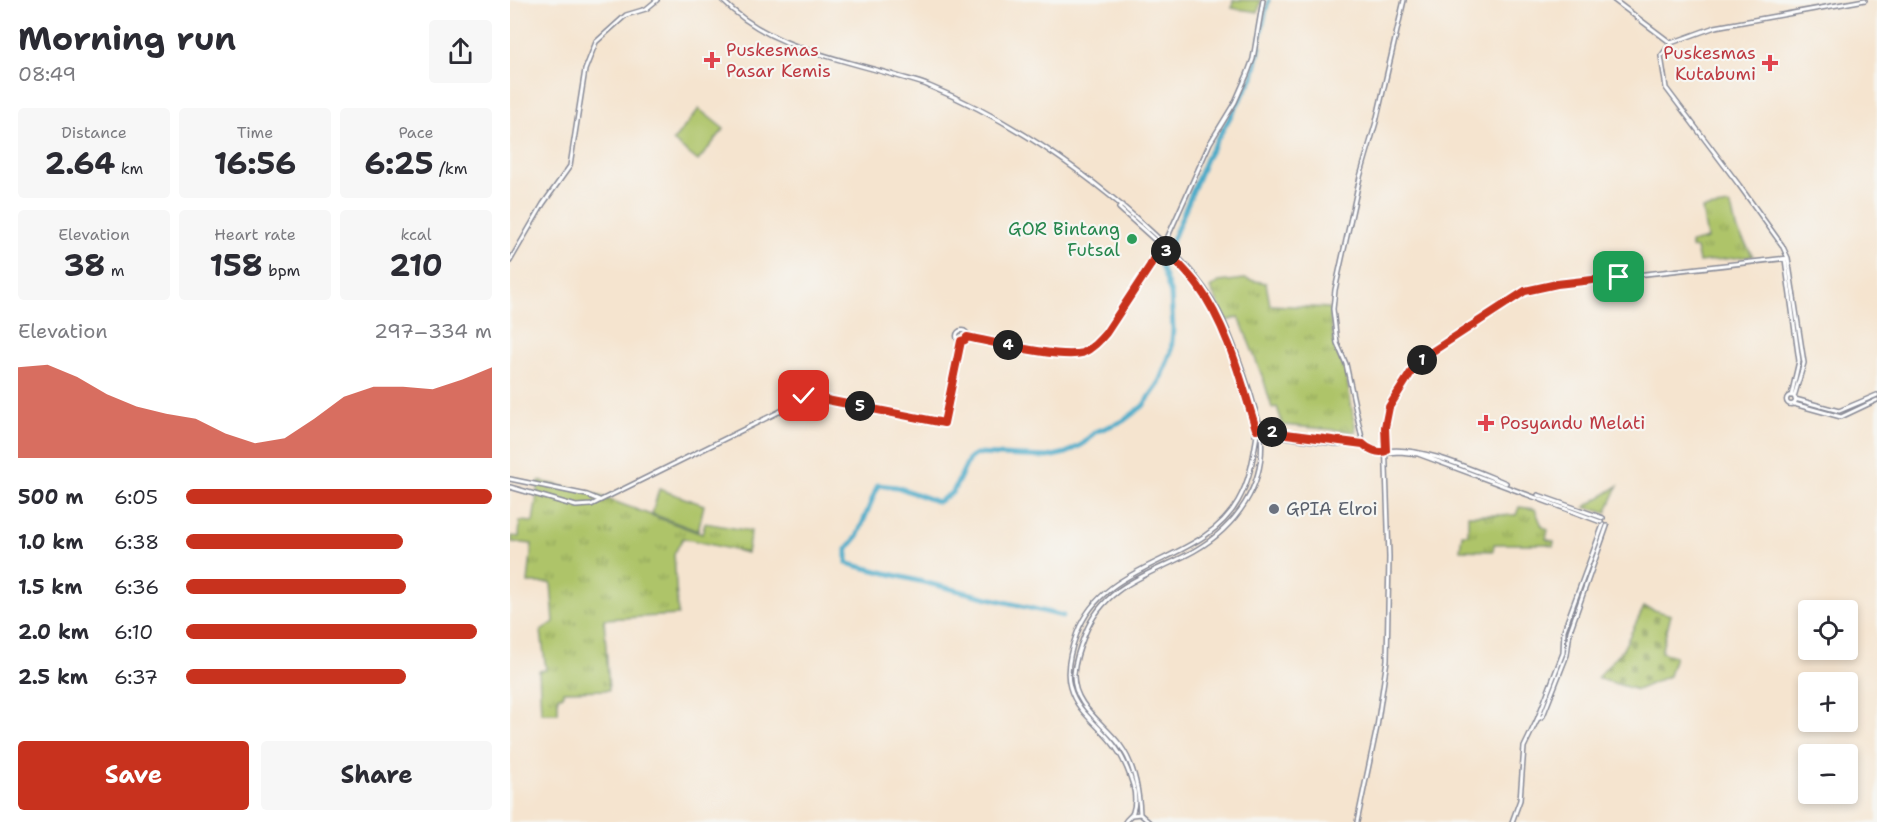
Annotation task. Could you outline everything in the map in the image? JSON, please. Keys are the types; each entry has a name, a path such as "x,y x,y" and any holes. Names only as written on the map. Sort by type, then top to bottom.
{"street":[{"path":"510,261 543,204 570,167 585,70 596,42 626,15 646,9 657,0"},
{"path":"722,0 735,14 758,29 794,47 929,86 958,99 1046,149 1121,207 1165,243 1203,284 1231,338 1256,429 1255,433 1356,443 1384,452 1400,451 1418,454 1492,479 1604,523"},
{"path":"1165,243 1210,143 1235,102 1248,75 1263,0"},
{"path":"1363,444 1346,364 1337,343 1333,302 1360,177 1376,122 1404,0"},
{"path":"1614,0 1671,43"},
{"path":"1794,404 1793,397 1804,363 1786,256 1782,245 1666,88 1661,56 1671,43 1715,27 1865,0"},
{"path":"1121,207 1198,287 1214,314 1240,370 1261,433 1262,451 1258,476 1239,515 1196,550 1137,578 1117,591 1093,615 1082,640 1075,668 1076,687 1080,698 1120,745 1130,761 1139,792 1140,814 1149,822"},
{"path":"967,337 1064,355 1084,352 1099,342 1106,333 1150,266 1160,245"},
{"path":"1357,822 1377,727 1387,660 1389,557 1385,427 1389,407 1415,366 1430,353 1525,291 1557,284 1786,256"},
{"path":"1198,287 1203,284"},
{"path":"961,341 956,336 958,331 964,330 967,337"},
{"path":"961,341 967,337"},
{"path":"805,399 809,402 816,398 944,423 961,341"},
{"path":"805,399 805,391 810,388 815,390 816,398"},
{"path":"1877,395 1839,411 1793,397 1787,398 1787,402 1791,405 1841,417 1877,400"},
{"path":"510,487 585,507 805,399"},
{"path":"1256,429 1261,433"},
{"path":"1125,822 1132,815 1135,802 1134,790 1124,760 1116,747 1082,711 1070,687 1069,666 1076,635 1086,613 1105,592 1127,576 1203,538 1226,518 1248,482 1261,433"},
{"path":"510,479 587,495 599,500"},
{"path":"1537,720 1543,716 1551,697 1564,651 1564,630 1604,523"},
{"path":"1512,822 1520,800 1524,747 1569,648 1570,631 1604,523"},
{"path":"1582,580 1587,582"},
{"path":"1564,630 1570,631"},
{"path":"1546,695 1551,697"},
{"path":"1132,815 1140,814"}],"green space":[{"path":"1233,0 1261,0 1258,12 1232,8"},
{"path":"699,109 724,129 698,161 673,141"},
{"path":"1729,205 1736,228 1753,256 1699,262 1696,248 1691,248 1691,243 1707,239 1702,209"},
{"path":"1245,279 1266,283 1270,305 1329,308 1335,350 1345,369 1356,432 1283,425 1277,407 1272,408 1239,317 1227,321 1210,288 1219,282"},
{"path":"539,481 589,492 702,534 705,523 751,531 747,553 683,538 674,554 678,615 604,619 609,690 563,691 563,696 558,696 558,713 541,713 539,671 546,670 541,631 554,622 551,583 528,583 532,544 512,542 512,536 519,537 520,521 533,522"},
{"path":"1618,486 1606,513 1585,507"},
{"path":"659,489 704,505 698,531 652,514"},
{"path":"1519,507 1535,509 1542,526 1548,530 1546,539 1554,542 1553,546 1494,544 1493,551 1460,550 1462,534 1468,534 1468,515 1516,515"},
{"path":"1644,607 1671,615 1661,652 1675,656 1669,676 1637,690 1597,678 1623,649"}],"waterway":[{"path":"1260,41 1269,0"},
{"path":"1170,246 1206,159 1253,77 1260,47"},
{"path":"1063,616 853,565 847,563 847,549 857,537 878,485 897,487 938,502 953,492 969,459 976,454 1048,457 1066,453 1083,444 1095,432 1123,421 1143,406 1158,385 1171,352 1173,330 1171,294 1161,266 1167,254"}],"place":[{"name":"Puskesmas Pasar Kemis","path":"712,60"},
{"name":"Puskesmas Kutabumi","path":"1770,63"},
{"name":"GOR Bintang Futsal","path":"1132,239"},
{"name":"Posyandu Melati","path":"1486,423"},
{"name":"GPIA Elroi","path":"1274,509"}],"route":[{"path":"804,396 809,402 816,398 944,423 961,341 967,337 1064,355 1084,352 1099,342 1106,333 1150,266 1160,245 1198,287 1214,314 1238,371 1256,429 1363,444 1370,449 1382,452 1386,451 1386,413 1415,366 1430,353 1525,291 1557,284 1619,277"}]}
